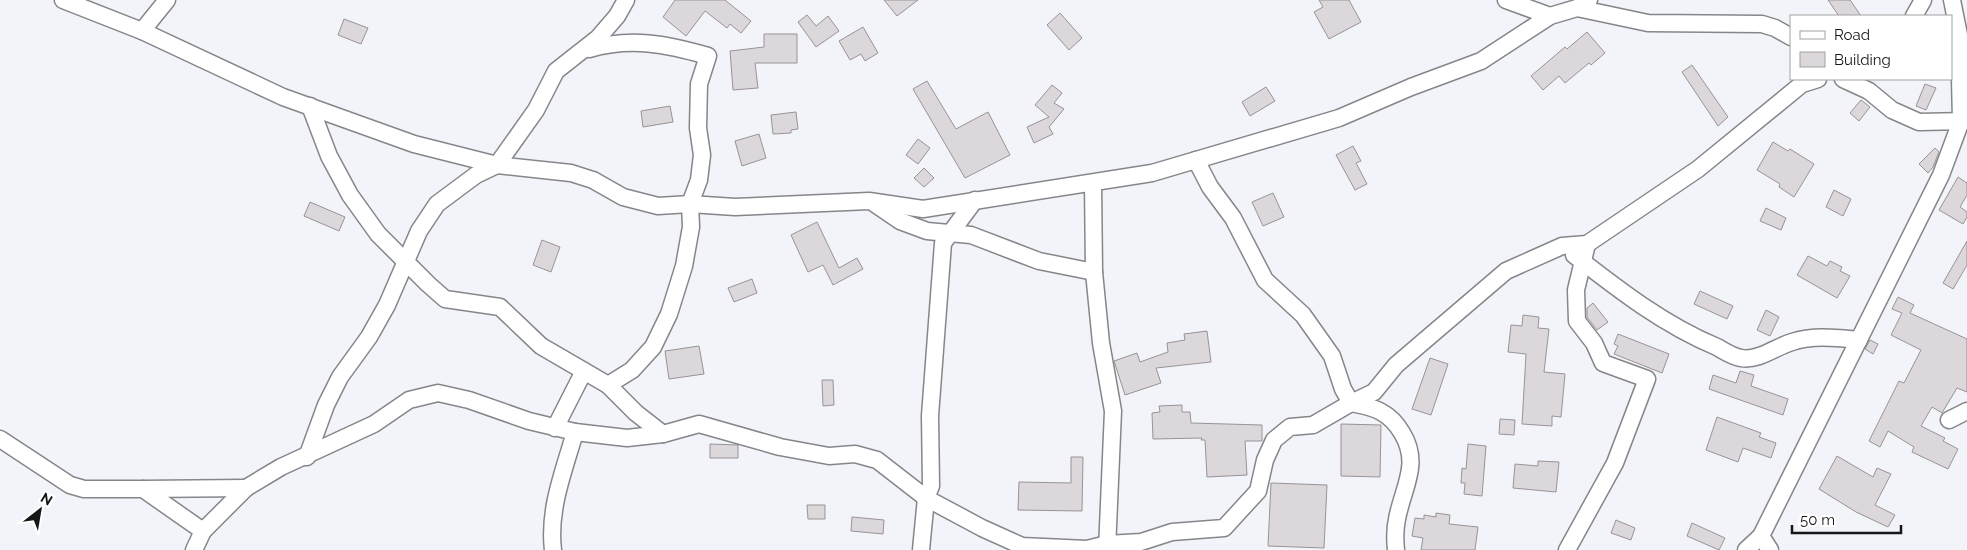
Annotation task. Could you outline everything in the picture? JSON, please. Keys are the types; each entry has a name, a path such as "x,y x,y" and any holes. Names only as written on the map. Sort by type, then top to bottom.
{"street":[{"path":"63,0 142,31 284,97 414,144 497,165 570,173 593,180 623,197 658,206 690,204 735,207 869,201 923,209 1094,184 1152,173 1339,118 1410,87 1481,61 1550,16 1583,4 1648,23 1762,24 1785,32 1790,36"},
{"path":"142,31 167,0"},
{"path":"307,456 326,405 340,377 369,337 387,306 404,261 419,231 437,204 476,174 497,165 536,110 556,71 584,50 617,16 626,0"},
{"path":"1506,0 1550,16"},
{"path":"1915,15 1923,0"},
{"path":"1746,550 1761,536 1942,175 1964,121 1959,34 1952,0"},
{"path":"584,50 608,43 636,41 708,56 699,84 697,105 702,155 699,180 690,204 691,227 684,266 669,314 654,347 632,370 608,385"},
{"path":"194,550 203,530 246,488 281,467 374,424 409,400 438,393 469,400 529,421 575,432 627,438 663,434 699,424 788,448 829,456 855,454 877,460 926,498 1023,548 1087,549 1141,542 1172,532 1224,528 1258,491 1265,460 1274,440 1290,427 1312,424 1374,392 1396,366 1506,272 1562,246 1587,244 1698,169 1802,84 1815,80"},
{"path":"1848,80 1873,85 1892,110 1919,122 1964,121"},
{"path":"310,106 329,156 350,195 378,234 404,261 445,299 500,307 541,346 608,385 636,413 663,434"},
{"path":"1196,160 1210,187 1234,218 1265,280 1303,315 1332,356 1343,389 1351,403 1377,408 1396,423 1407,441 1412,457 1405,494 1397,519 1396,550"},
{"path":"1094,184 1094,272 1101,343 1113,411 1107,547"},
{"path":"921,550 926,498 931,486 930,416 943,243 975,200"},
{"path":"869,201 900,221 927,231 971,235 1039,261 1094,272"},
{"path":"1567,550 1615,463 1647,379 1603,363 1594,343 1577,321 1576,290 1587,244"},
{"path":"1562,246 1624,294 1671,324 1705,342 1742,358 1760,356 1792,342 1819,337 1859,340"},
{"path":"556,428 584,371"},
{"path":"1949,420 1967,411"},
{"path":"554,550 551,533 553,509 575,432"},
{"path":"0,440 70,485 84,489 246,488"},
{"path":"143,489 203,530"},
{"path":"1761,536 1770,550"}],"building":[{"path":"675,0 725,0 751,21 741,33 730,24 727,28 705,11 686,36 663,17"},
{"path":"884,0 918,0 897,16"},
{"path":"1319,0 1349,0 1361,22 1329,39 1314,12 1323,7"},
{"path":"1828,0 1850,0 1860,15 1838,15"},
{"path":"1060,13 1082,38 1069,50 1047,25"},
{"path":"807,15 816,26 828,16 839,31 816,47 798,22"},
{"path":"344,19 368,28 361,44 338,35"},
{"path":"863,27 878,53 865,61 861,54 850,60 839,41"},
{"path":"1587,32 1605,53 1591,65 1589,63 1565,83 1559,76 1543,90 1531,76 1565,47 1567,49"},
{"path":"764,34 797,34 797,63 755,63 758,88 733,90 730,51 764,47"},
{"path":"1692,65 1728,117 1718,126 1682,72"},
{"path":"927,81 956,129 988,112 1010,155 965,178 913,89"},
{"path":"1925,84 1936,88 1926,110 1916,106"},
{"path":"1052,85 1062,93 1054,103 1064,109 1049,127 1053,134 1034,143 1027,127 1049,117 1035,105"},
{"path":"1266,87 1275,101 1250,116 1242,102"},
{"path":"1861,100 1870,107 1859,121 1850,113"},
{"path":"670,106 673,122 643,127 641,111"},
{"path":"796,112 798,129 791,130 791,133 773,134 771,115"},
{"path":"759,134 766,158 742,166 735,141"},
{"path":"918,139 930,148 918,164 906,155"},
{"path":"1773,142 1788,151 1790,149 1814,164 1794,197 1779,187 1780,184 1757,170"},
{"path":"1353,146 1361,161 1356,163 1367,184 1355,190 1336,155"},
{"path":"1935,148 1939,152 1933,167 1928,173 1919,164"},
{"path":"924,168 934,178 924,187 914,178"},
{"path":"1958,177 1967,183 1967,195 1960,207 1967,212 1967,217 1963,224 1939,210"},
{"path":"1834,190 1851,199 1843,216 1826,207"},
{"path":"1273,193 1284,217 1263,226 1252,202"},
{"path":"310,202 345,217 339,231 304,216"},
{"path":"1766,208 1786,218 1781,230 1760,221"},
{"path":"817,222 839,268 857,258 863,269 833,285 823,265 808,272 791,235"},
{"path":"542,240 560,247 551,272 533,265"},
{"path":"1967,241 1967,265 1953,289 1943,283"},
{"path":"1808,256 1827,266 1830,261 1842,267 1840,271 1850,276 1837,298 1797,275"},
{"path":"752,279 757,293 734,302 728,288"},
{"path":"1700,291 1733,306 1727,319 1694,304"},
{"path":"1898,297 1914,305 1910,313 1967,339 1967,392 1957,388 1942,413 1932,407 1921,426 1945,438 1943,441 1958,449 1948,469 1912,452 1914,447 1888,431 1880,447 1869,441 1899,381 1904,383 1921,350 1891,335 1902,313 1892,309"},
{"path":"1593,303 1608,322 1597,330 1587,317 1587,308"},
{"path":"1766,310 1779,317 1770,336 1757,330"},
{"path":"1523,315 1539,317 1538,328 1549,329 1544,372 1565,374 1561,417 1552,416 1552,426 1522,424 1526,354 1508,352 1511,325 1522,326"},
{"path":"1207,331 1211,362 1156,368 1161,383 1125,395 1114,361 1137,353 1140,362 1168,352 1167,343 1185,340 1184,334"},
{"path":"1618,334 1669,354 1662,373 1614,354 1618,346 1614,344"},
{"path":"1870,340 1878,344 1873,354 1865,349"},
{"path":"699,346 704,374 669,379 665,351"},
{"path":"1430,358 1448,364 1431,415 1412,409"},
{"path":"1740,371 1754,375 1751,386 1788,399 1783,415 1709,389 1713,375 1736,383"},
{"path":"822,380 833,380 834,405 823,406"},
{"path":"1182,405 1182,412 1190,412 1191,423 1262,425 1262,441 1245,441 1247,475 1207,477 1205,440 1201,440 1202,438 1153,439 1152,413 1160,412 1159,406"},
{"path":"1717,417 1761,433 1759,437 1776,443 1771,458 1743,448 1738,462 1706,450"},
{"path":"1500,419 1515,420 1514,435 1499,434"},
{"path":"1341,424 1381,425 1380,477 1341,476"},
{"path":"710,444 738,445 738,458 710,458"},
{"path":"1468,444 1486,446 1482,496 1464,494 1465,483 1461,483 1462,468 1466,469"},
{"path":"1837,456 1873,477 1877,468 1891,474 1875,505 1895,515 1888,527 1856,512 1819,489"},
{"path":"1071,457 1083,457 1082,511 1018,510 1019,482 1071,483"},
{"path":"1538,461 1559,462 1556,492 1513,488 1515,464 1538,466"},
{"path":"1271,483 1327,485 1324,548 1268,546"},
{"path":"807,505 825,505 825,519 808,519"},
{"path":"1436,513 1450,515 1449,524 1478,527 1475,550 1421,550 1423,538 1412,536 1415,518 1424,519 1424,515 1436,517"},
{"path":"852,517 884,520 883,534 851,531"},
{"path":"1616,520 1635,528 1631,540 1611,533"},
{"path":"1692,523 1725,538 1719,550 1687,536"}]}
